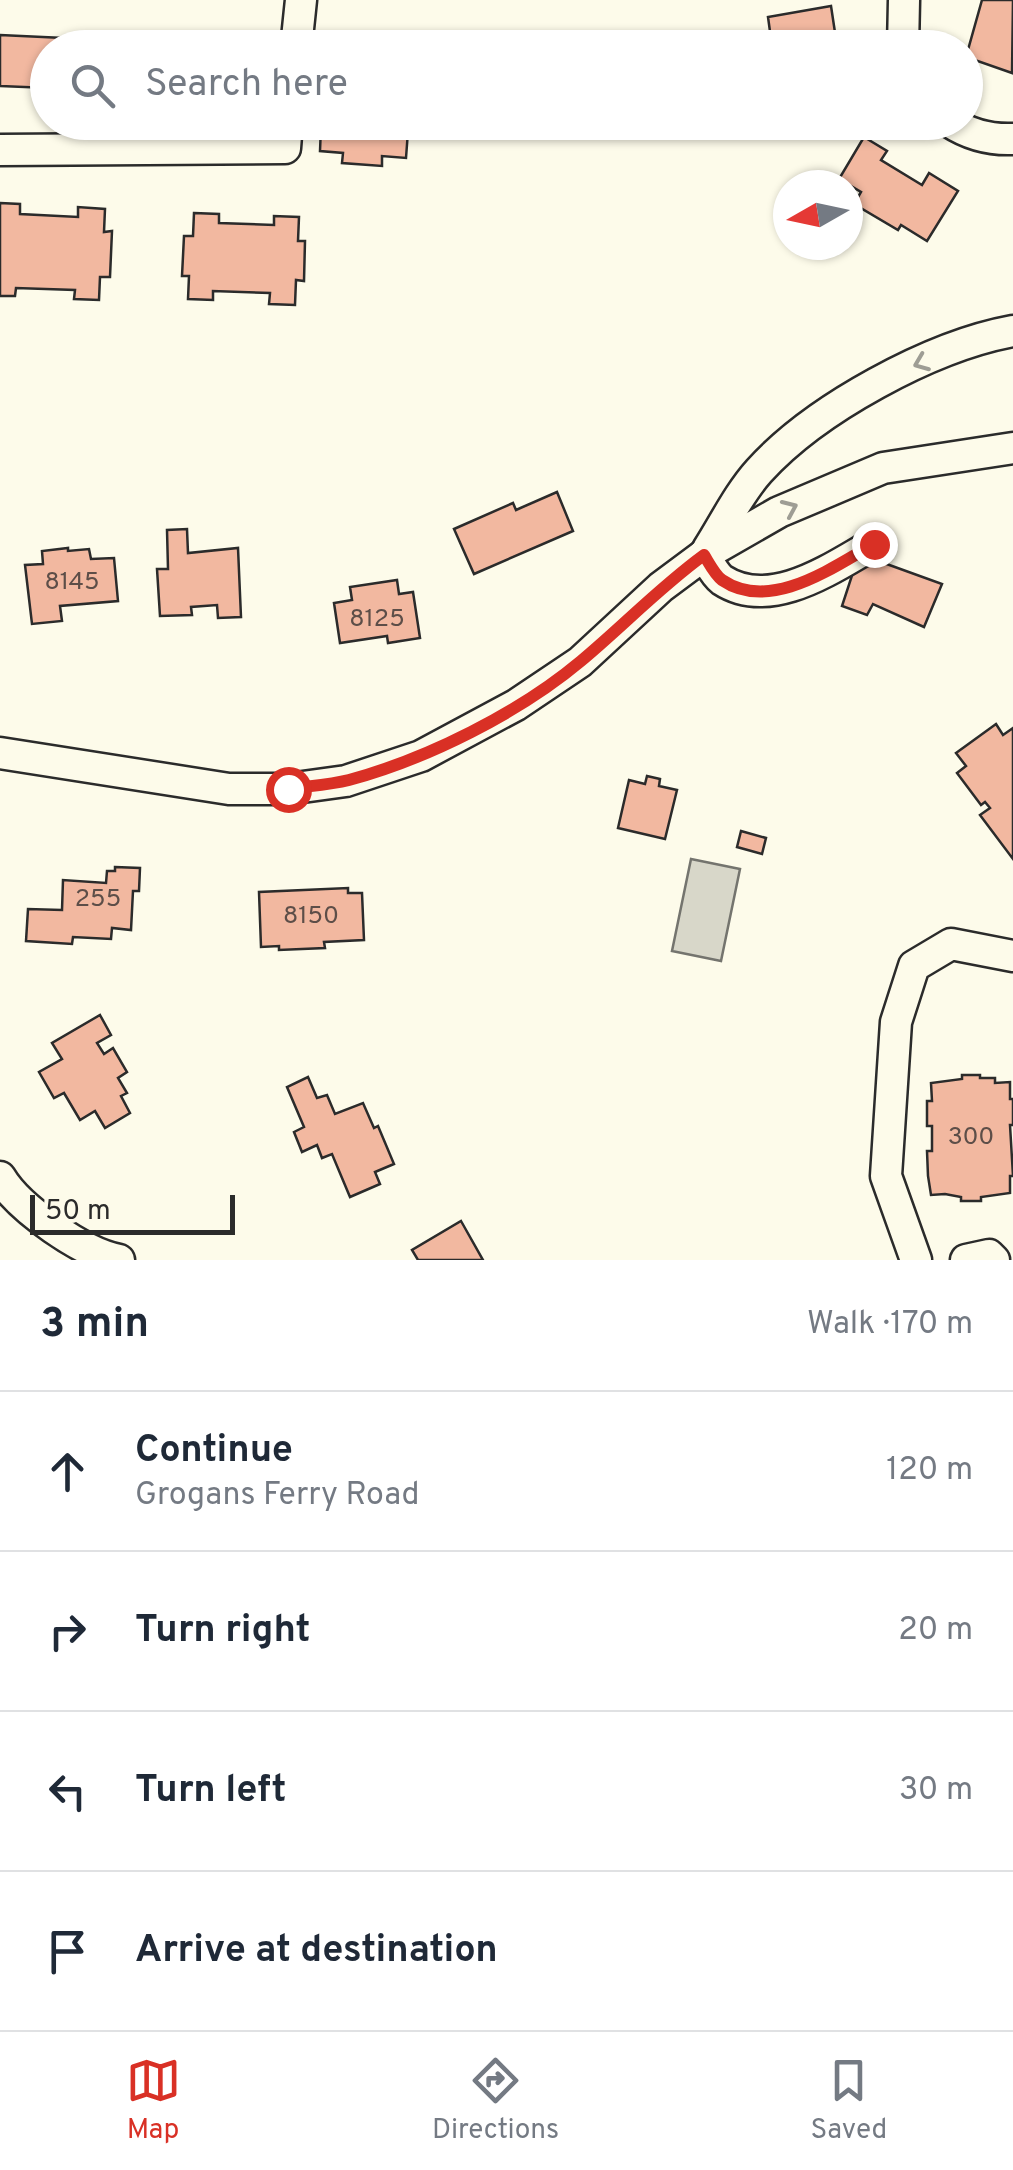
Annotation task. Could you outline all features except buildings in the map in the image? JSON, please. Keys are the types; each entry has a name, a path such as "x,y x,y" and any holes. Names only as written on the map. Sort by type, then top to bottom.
{"street":[{"path":"298,30 302,0"},
{"path":"903,30 904,0"},
{"path":"983,137 1013,139"},
{"path":"0,150 284,148 285,140"},
{"path":"704,555 757,472 837,406 899,372 992,334 1013,330"},
{"path":"0,753 229,789 288,789 346,781 420,756 516,705 580,662 661,587 704,555 779,512 883,468 1013,448"},
{"path":"704,555 720,578 738,587 772,590 798,586 874,544"},
{"path":"916,1260 886,1176 896,1022 914,966 952,944 1013,956"},
{"path":"0,1176 6,1187 52,1227 108,1258 119,1260"},
{"path":"966,1260 989,1255 994,1260"}],"shaded area":[{"path":"691,859 740,869 721,961 672,951"}],"route":[{"path":"288,789 346,781 420,756 516,705 580,662 661,587 704,555 720,578 738,587 772,590 798,586 874,544"}]}
